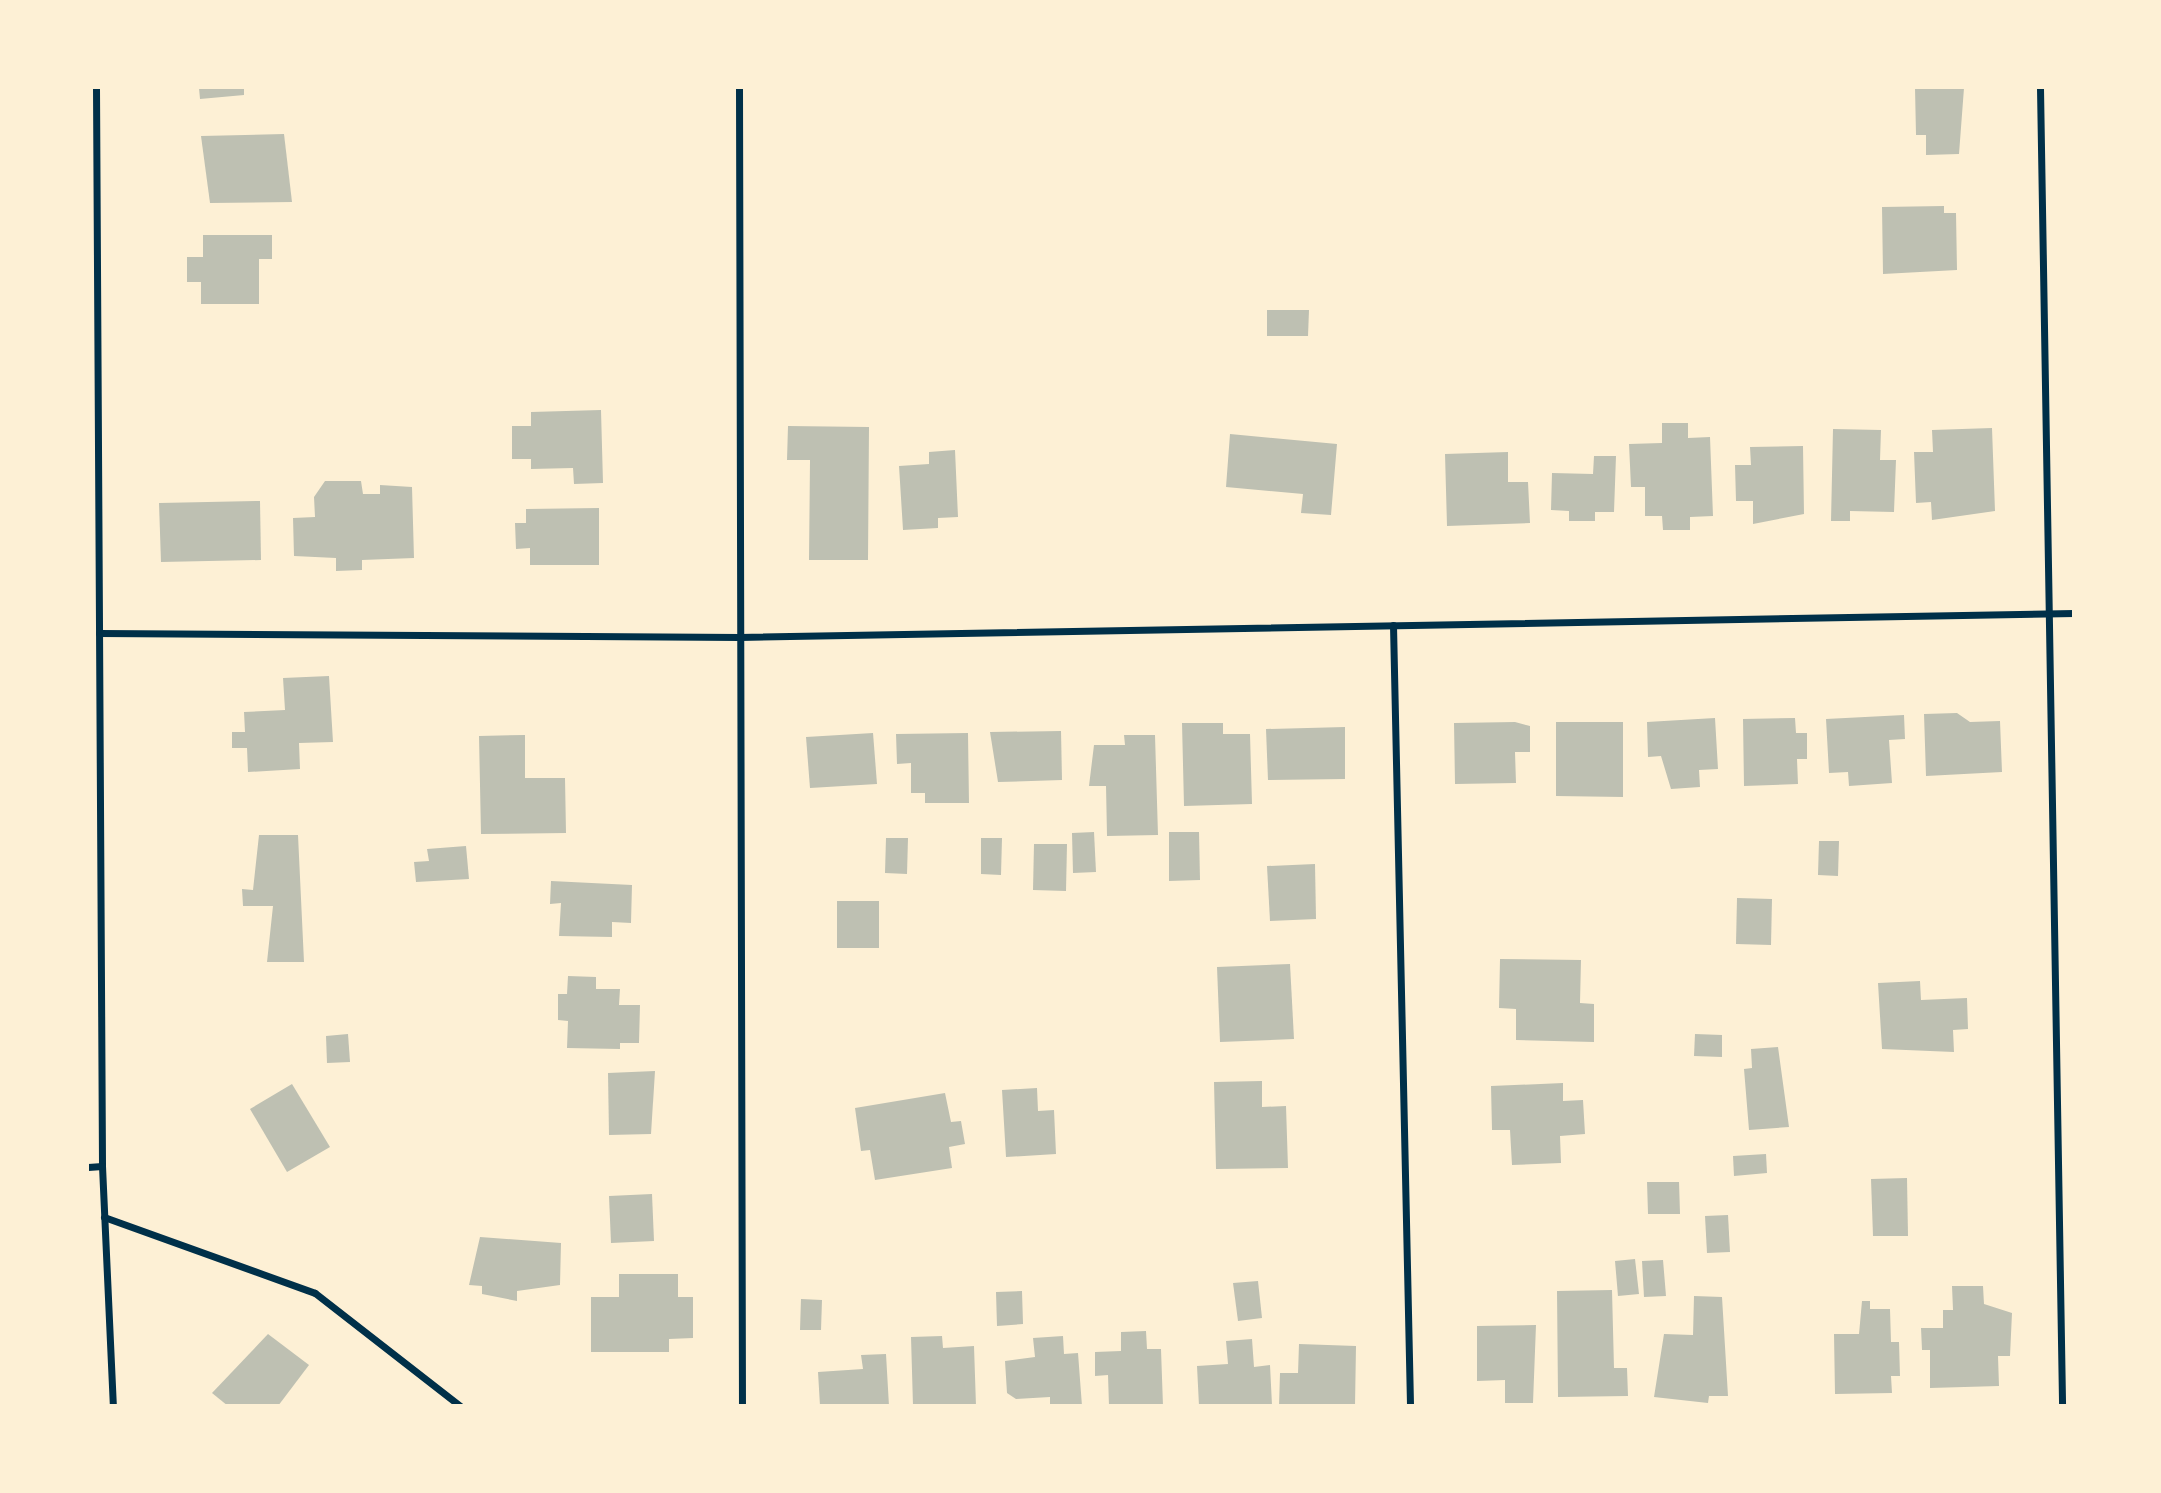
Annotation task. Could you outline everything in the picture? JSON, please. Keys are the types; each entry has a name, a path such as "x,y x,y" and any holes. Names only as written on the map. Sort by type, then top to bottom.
{"street":[{"path":"96,88 102,1166 113,1405"},
{"path":"739,88 742,1405"},
{"path":"2040,88 2062,1405"},
{"path":"99,633 740,636 2074,613"},
{"path":"1393,625 1410,1405"},
{"path":"88,1167 102,1166"},
{"path":"104,1217 315,1293 460,1405"}],"building":[{"path":"199,88 244,88 244,95 200,99"},
{"path":"1915,88 1964,88 1959,154 1926,155 1926,135 1916,135"},
{"path":"284,134 292,202 210,203 201,136"},
{"path":"1944,206 1944,213 1956,213 1957,270 1883,274 1882,207"},
{"path":"203,235 272,235 272,259 259,259 259,304 201,304 201,282 187,282 187,257 203,257"},
{"path":"1267,310 1309,310 1308,336 1267,336"},
{"path":"601,410 603,483 574,484 573,468 531,469 531,459 512,459 512,426 531,426 531,412"},
{"path":"1662,423 1688,423 1688,438 1710,437 1713,516 1690,517 1690,530 1663,530 1662,516 1645,516 1645,487 1631,487 1629,444 1662,443"},
{"path":"788,426 869,427 868,560 809,560 810,460 787,460"},
{"path":"1992,428 1995,511 1932,520 1931,502 1916,503 1914,452 1933,452 1932,430"},
{"path":"1833,429 1881,430 1880,460 1896,460 1894,512 1850,511 1850,521 1831,521"},
{"path":"1230,434 1337,444 1331,515 1301,513 1303,494 1226,487"},
{"path":"1803,446 1804,514 1753,524 1753,501 1736,501 1735,465 1751,465 1750,447"},
{"path":"955,450 958,517 938,518 938,528 903,530 899,466 929,464 929,452"},
{"path":"1508,452 1508,482 1528,482 1530,523 1447,526 1445,454"},
{"path":"1594,456 1616,456 1614,512 1595,512 1595,521 1569,521 1569,511 1551,510 1552,473 1593,474"},
{"path":"325,481 361,481 363,494 380,494 380,485 412,487 414,558 362,560 362,570 336,571 336,558 294,556 293,518 315,517 314,497"},
{"path":"260,501 261,560 161,562 159,503"},
{"path":"599,508 599,565 530,565 530,548 516,549 515,523 526,523 526,509"},
{"path":"329,676 333,742 299,743 300,769 248,772 247,748 232,748 232,732 245,732 244,712 285,710 283,678"},
{"path":"1957,713 1970,722 2000,721 2002,772 1926,776 1924,714"},
{"path":"1904,715 1905,739 1889,740 1892,783 1849,786 1848,772 1829,773 1826,719"},
{"path":"1715,718 1718,769 1699,770 1700,787 1671,789 1661,756 1648,757 1647,722"},
{"path":"1795,718 1796,733 1807,733 1807,759 1797,759 1798,784 1744,786 1743,719"},
{"path":"1515,722 1530,726 1530,752 1515,752 1516,783 1455,784 1454,723"},
{"path":"1556,722 1623,722 1623,797 1556,796"},
{"path":"1182,723 1223,723 1223,734 1250,734 1252,804 1184,806"},
{"path":"1345,727 1345,779 1268,780 1266,729"},
{"path":"1061,731 1062,780 998,782 990,732"},
{"path":"873,733 877,784 810,788 806,737"},
{"path":"968,733 969,803 925,803 925,793 911,793 911,763 897,764 896,734"},
{"path":"525,735 525,778 565,778 566,833 481,834 479,736"},
{"path":"1124,735 1155,735 1158,835 1107,836 1106,786 1089,786 1094,745 1125,745"},
{"path":"1094,832 1096,872 1073,873 1072,833"},
{"path":"1169,832 1199,832 1200,880 1169,881"},
{"path":"259,835 298,835 304,962 267,962 273,906 243,906 242,889 253,890"},
{"path":"886,838 908,838 907,874 885,873"},
{"path":"981,838 1002,838 1001,875 981,874"},
{"path":"1819,841 1839,841 1838,876 1818,875"},
{"path":"1034,844 1067,844 1066,891 1033,890"},
{"path":"466,846 469,879 416,882 414,862 429,861 427,849"},
{"path":"1315,864 1316,919 1270,921 1267,866"},
{"path":"551,881 632,885 631,923 612,922 612,937 559,936 561,903 550,904"},
{"path":"1737,898 1772,899 1771,945 1736,944"},
{"path":"837,901 879,901 879,948 837,948"},
{"path":"1500,959 1581,960 1580,1003 1594,1004 1594,1042 1516,1040 1516,1009 1499,1008"},
{"path":"1290,964 1294,1039 1220,1042 1217,967"},
{"path":"568,976 596,977 596,989 620,989 619,1005 640,1005 639,1043 620,1043 620,1049 567,1048 568,1021 558,1020 558,994 567,994"},
{"path":"1920,981 1921,1000 1967,998 1968,1029 1953,1030 1954,1052 1882,1049 1878,983"},
{"path":"348,1034 350,1062 327,1063 326,1036"},
{"path":"1695,1034 1722,1035 1722,1057 1694,1056"},
{"path":"1778,1047 1789,1127 1749,1130 1744,1069 1752,1068 1751,1049"},
{"path":"655,1071 651,1134 609,1135 608,1073"},
{"path":"1262,1081 1262,1107 1286,1106 1288,1168 1216,1169 1214,1082"},
{"path":"1563,1083 1563,1101 1583,1100 1585,1134 1560,1136 1561,1163 1512,1165 1510,1130 1492,1130 1491,1086"},
{"path":"292,1084 330,1147 287,1172 250,1109"},
{"path":"1037,1088 1038,1111 1054,1110 1056,1154 1006,1157 1002,1090"},
{"path":"945,1093 951,1122 961,1121 965,1144 949,1147 952,1168 875,1180 870,1150 861,1151 855,1108"},
{"path":"1766,1154 1767,1173 1734,1176 1733,1156"},
{"path":"1907,1178 1908,1236 1873,1236 1871,1179"},
{"path":"1647,1182 1679,1182 1680,1214 1648,1214"},
{"path":"652,1194 654,1241 611,1243 609,1196"},
{"path":"1728,1215 1730,1252 1707,1253 1705,1216"},
{"path":"480,1237 561,1243 560,1285 517,1291 517,1301 482,1294 482,1286 469,1285"},
{"path":"1635,1259 1639,1294 1618,1296 1615,1261"},
{"path":"1663,1260 1666,1296 1644,1297 1642,1261"},
{"path":"619,1274 678,1274 678,1297 693,1297 693,1338 669,1339 669,1352 591,1352 591,1297 619,1297"},
{"path":"1258,1281 1262,1318 1238,1321 1233,1283"},
{"path":"1952,1286 1983,1286 1984,1304 2012,1313 2010,1356 1998,1356 1999,1386 1930,1388 1930,1350 1922,1350 1921,1328 1943,1328 1943,1310 1953,1310"},
{"path":"1612,1290 1614,1368 1627,1368 1628,1396 1558,1397 1557,1291"},
{"path":"1022,1291 1023,1324 997,1326 996,1292"},
{"path":"1694,1296 1722,1297 1728,1396 1709,1396 1708,1403 1654,1397 1664,1334 1693,1335"},
{"path":"801,1299 822,1300 821,1330 800,1330"},
{"path":"1862,1301 1870,1301 1870,1309 1890,1309 1891,1342 1899,1342 1900,1376 1891,1376 1892,1393 1835,1394 1834,1334 1859,1334"},
{"path":"1536,1325 1533,1403 1505,1403 1505,1380 1477,1381 1477,1326"},
{"path":"1146,1331 1147,1349 1161,1349 1163,1406 1109,1406 1108,1375 1095,1376 1095,1352 1121,1351 1121,1332"},
{"path":"268,1334 309,1365 278,1406 228,1406 212,1393"},
{"path":"942,1336 943,1348 974,1346 976,1406 913,1406 911,1337"},
{"path":"1063,1336 1064,1354 1078,1353 1082,1406 1050,1406 1050,1397 1016,1399 1007,1393 1005,1361 1035,1357 1033,1338"},
{"path":"1252,1339 1254,1367 1270,1365 1272,1405 1199,1406 1197,1366 1228,1364 1226,1341"},
{"path":"1299,1344 1356,1346 1355,1406 1279,1406 1280,1373 1298,1373"},
{"path":"886,1354 889,1406 820,1406 818,1372 863,1369 861,1355"}]}
